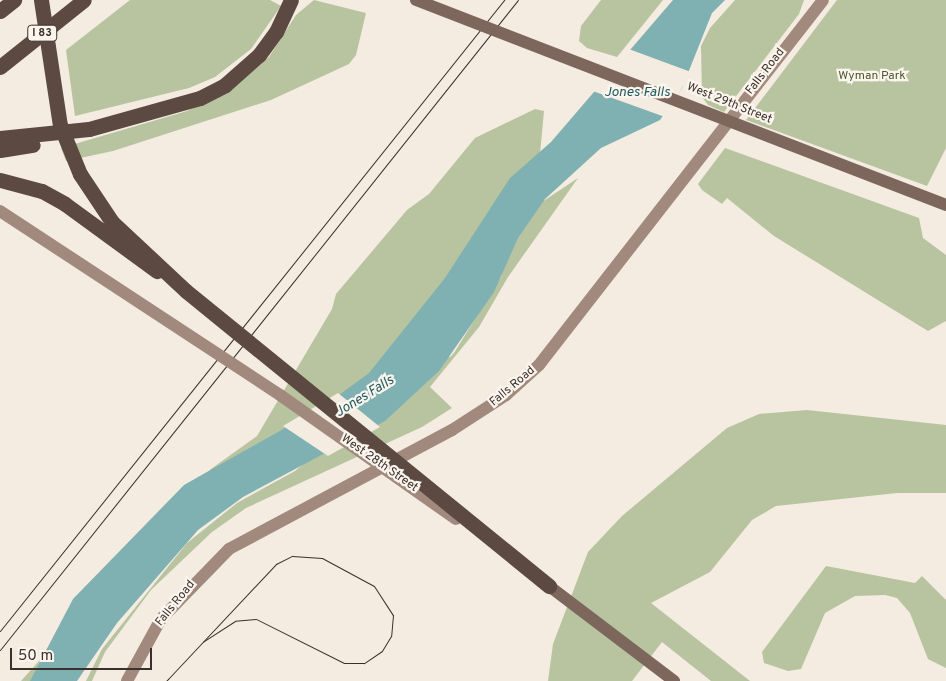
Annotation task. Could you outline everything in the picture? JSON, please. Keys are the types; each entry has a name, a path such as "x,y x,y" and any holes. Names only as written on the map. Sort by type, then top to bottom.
{"highway":[{"path":"0,11 14,0"},
{"path":"41,0 60,125 80,174 112,222 186,291"},
{"name":"I 83","path":"0,67 84,0"},
{"path":"0,150 57,140 89,129 200,98 245,69 276,32 291,0"},
{"path":"0,138 89,129"},
{"path":"0,180 42,191 64,204 186,291 549,586"}],"main road":[{"name":"West 29th Street","path":"416,0 946,205"},
{"name":"Falls Road","path":"127,681 161,619 229,549 452,430 506,395 539,365 823,0"},
{"name":"West 28th Street","path":"0,211 280,395 549,586 674,681"}],"green space":[{"path":"130,0 270,0 281,6 251,49 215,77 189,88 75,116 66,50"},
{"path":"314,0 366,13 356,55 349,64 271,100 113,151 66,161 61,148 187,111 229,91 269,57 296,15"},
{"path":"601,0 663,0 617,57 587,48 579,41 581,26"},
{"path":"735,0 804,0 799,14 724,112 708,105 702,97 701,46 710,28"},
{"name":"Wyman Park","path":"837,0 946,0 946,148 927,186 746,120"},
{"path":"535,109 544,111 540,154 476,284 337,400 32,681 21,681 211,469 257,436 332,309 336,294 407,210 429,194 475,138"},
{"path":"725,148 919,218 923,238 946,255 946,321 928,331 774,236 727,198 722,204 702,190 698,184"},
{"path":"578,178 508,277 479,327 430,387 452,408 422,427 246,508 212,532 151,590 105,652 92,681 86,681 102,649 187,543 237,503 295,471 439,351 450,357 454,353 501,277 507,255 533,208"},
{"path":"807,410 946,425 946,493 897,493 776,506 752,520 710,572 651,603 750,681 711,681 662,642 632,681 548,681 553,644 588,552 622,516 727,428 759,414"},
{"path":"826,566 915,583 922,576 946,600 946,668 928,659 910,613 897,598 885,595 855,596 825,613 801,669 788,671 764,663 762,652"}],"water":[{"name":"Jones Falls","path":"673,0 725,0 712,13 682,88 660,120 601,148 545,199 518,238 494,292 439,371 385,421 243,497 198,530 117,623 77,681 30,681 73,599 184,485 324,406 369,373 445,278 510,178 551,142"}],"pier":[{"path":"626,48 691,72 665,117 590,90"},
{"path":"338,393 380,427 328,456 283,426"}],"tram line":[{"path":"0,631 504,0"},
{"path":"0,650 518,0"},
{"path":"166,681 276,564 292,556 322,558 374,586 393,615 391,636 382,651 364,663 344,663 256,619 235,621 203,642"}]}
